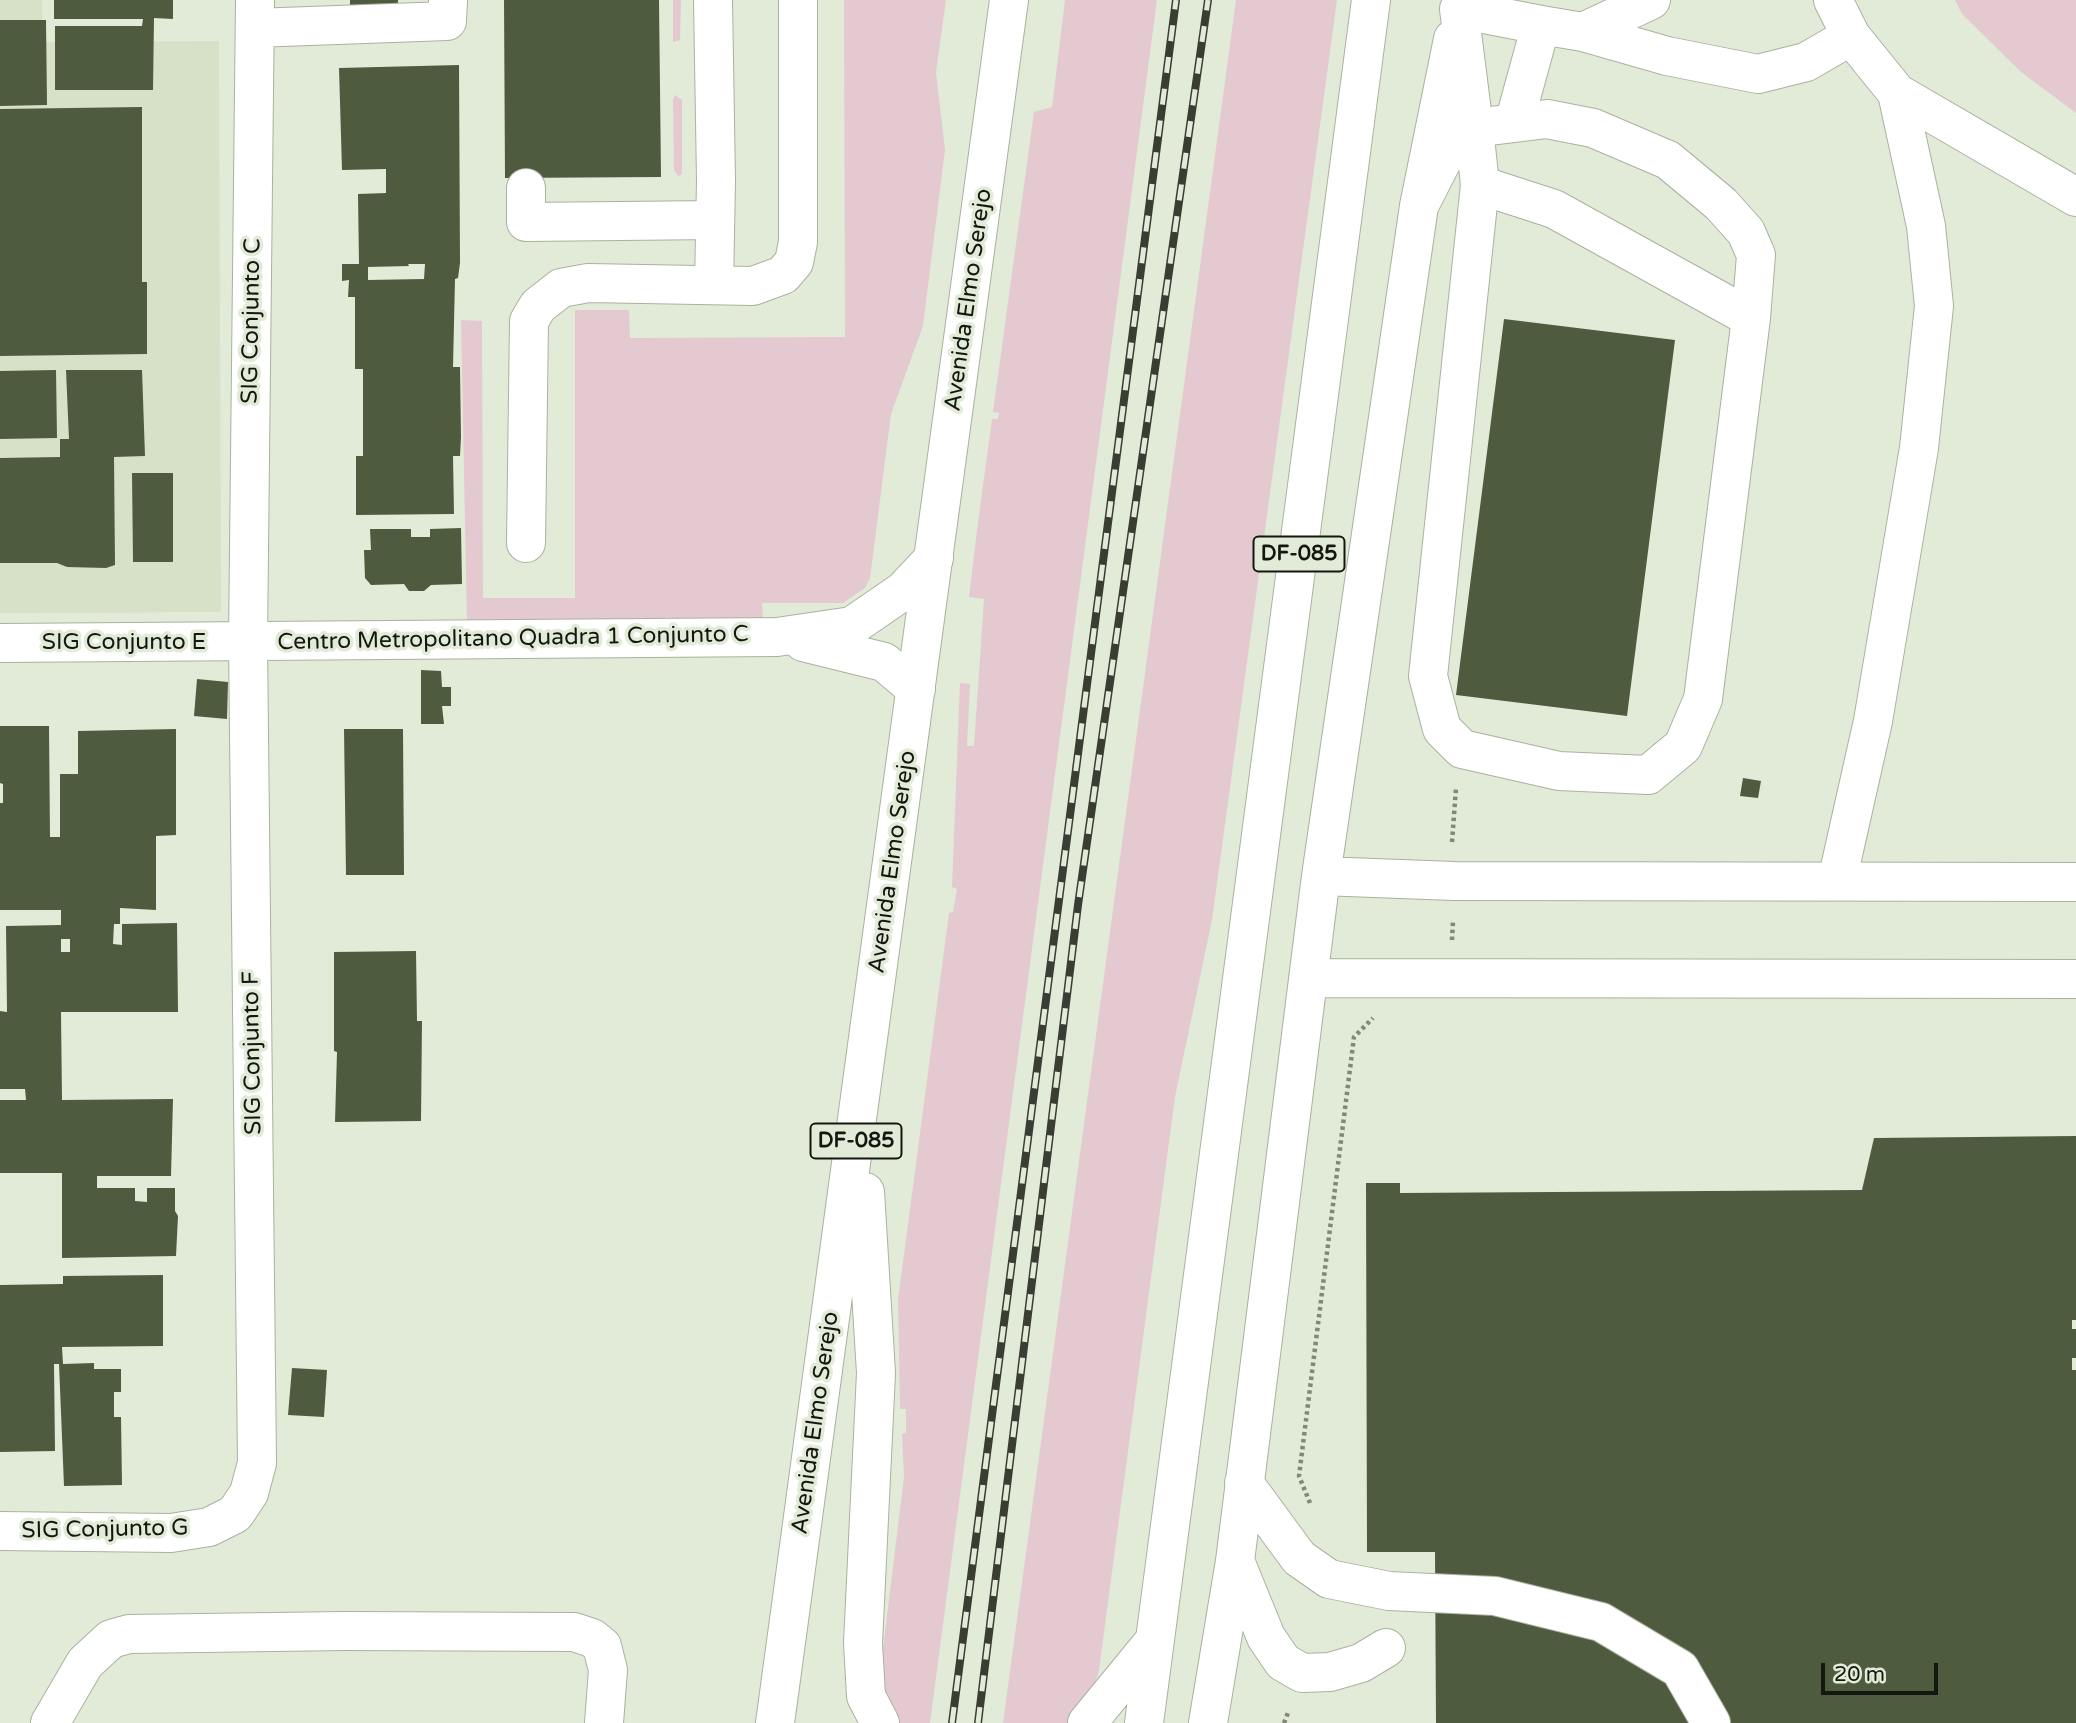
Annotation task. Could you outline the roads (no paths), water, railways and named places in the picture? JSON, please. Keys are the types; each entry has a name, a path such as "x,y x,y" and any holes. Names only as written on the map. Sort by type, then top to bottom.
{"main road":[{"path":"255,14 327,12 447,21 448,0"},
{"path":"712,0 715,220 713,285"},
{"path":"526,543 529,321 538,306 561,288 588,283 753,286 783,275 794,262 798,242 798,0"},
{"name":"Avenida Elmo Serejo","path":"775,1723 1009,0"},
{"name":"DF-085","path":"1144,1723 1371,0"},
{"path":"1583,32 1651,0"},
{"path":"1833,0 1851,36 1897,93 2076,197"},
{"path":"1459,4 1541,25 1583,32 1667,56 1758,74 1806,62 1851,36"},
{"path":"1419,206 1443,159 1474,128 1547,119 1593,128 1668,160 1721,204 1746,232 1755,255 1751,318 1703,699 1683,746 1648,775 1559,771 1462,749 1442,729 1428,676 1480,185 1474,128 1459,4"},
{"path":"1208,1723 1235,1561 1321,876 1419,206 1459,4"},
{"name":"SIG Conjunto C","path":"248,642 255,14"},
{"path":"1514,123 1541,25"},
{"path":"1837,881 1873,721 1896,585 1919,448 1934,306 1926,226 1897,93"},
{"path":"1480,185 1554,209 1751,318"},
{"path":"526,188 526,222 715,220"},
{"path":"777,637 852,626 903,591 934,558"},
{"path":"777,637 853,652 884,662 916,689"},
{"name":"Centro Metropolitano Quadra 1 Conjunto C","path":"248,642 777,637"},
{"name":"SIG Conjunto E","path":"0,643 248,642"},
{"name":"SIG Conjunto F","path":"248,642 257,1463"},
{"path":"1321,876 1454,881 2076,882"},
{"path":"1308,978 2076,979"},
{"path":"860,1106 876,1373 863,1643 866,1696 880,1723"},
{"name":"SIG Conjunto G","path":"0,1531 171,1533 209,1527 235,1514 249,1493 257,1463"},
{"path":"1244,1483 1299,1558 1329,1579 1389,1591 1495,1596 1601,1622 1680,1670 1711,1723"},
{"path":"1235,1561 1266,1637 1283,1662 1302,1673 1330,1672 1361,1663 1386,1648"},
{"path":"50,1723 85,1663 111,1639 129,1634 345,1631 574,1632 592,1638 602,1646 608,1670 604,1723"},
{"path":"1087,1723 1155,1640"}],"railway":[{"path":"952,1723 1176,0"},
{"path":"978,1723 1078,905 1208,0"}]}
